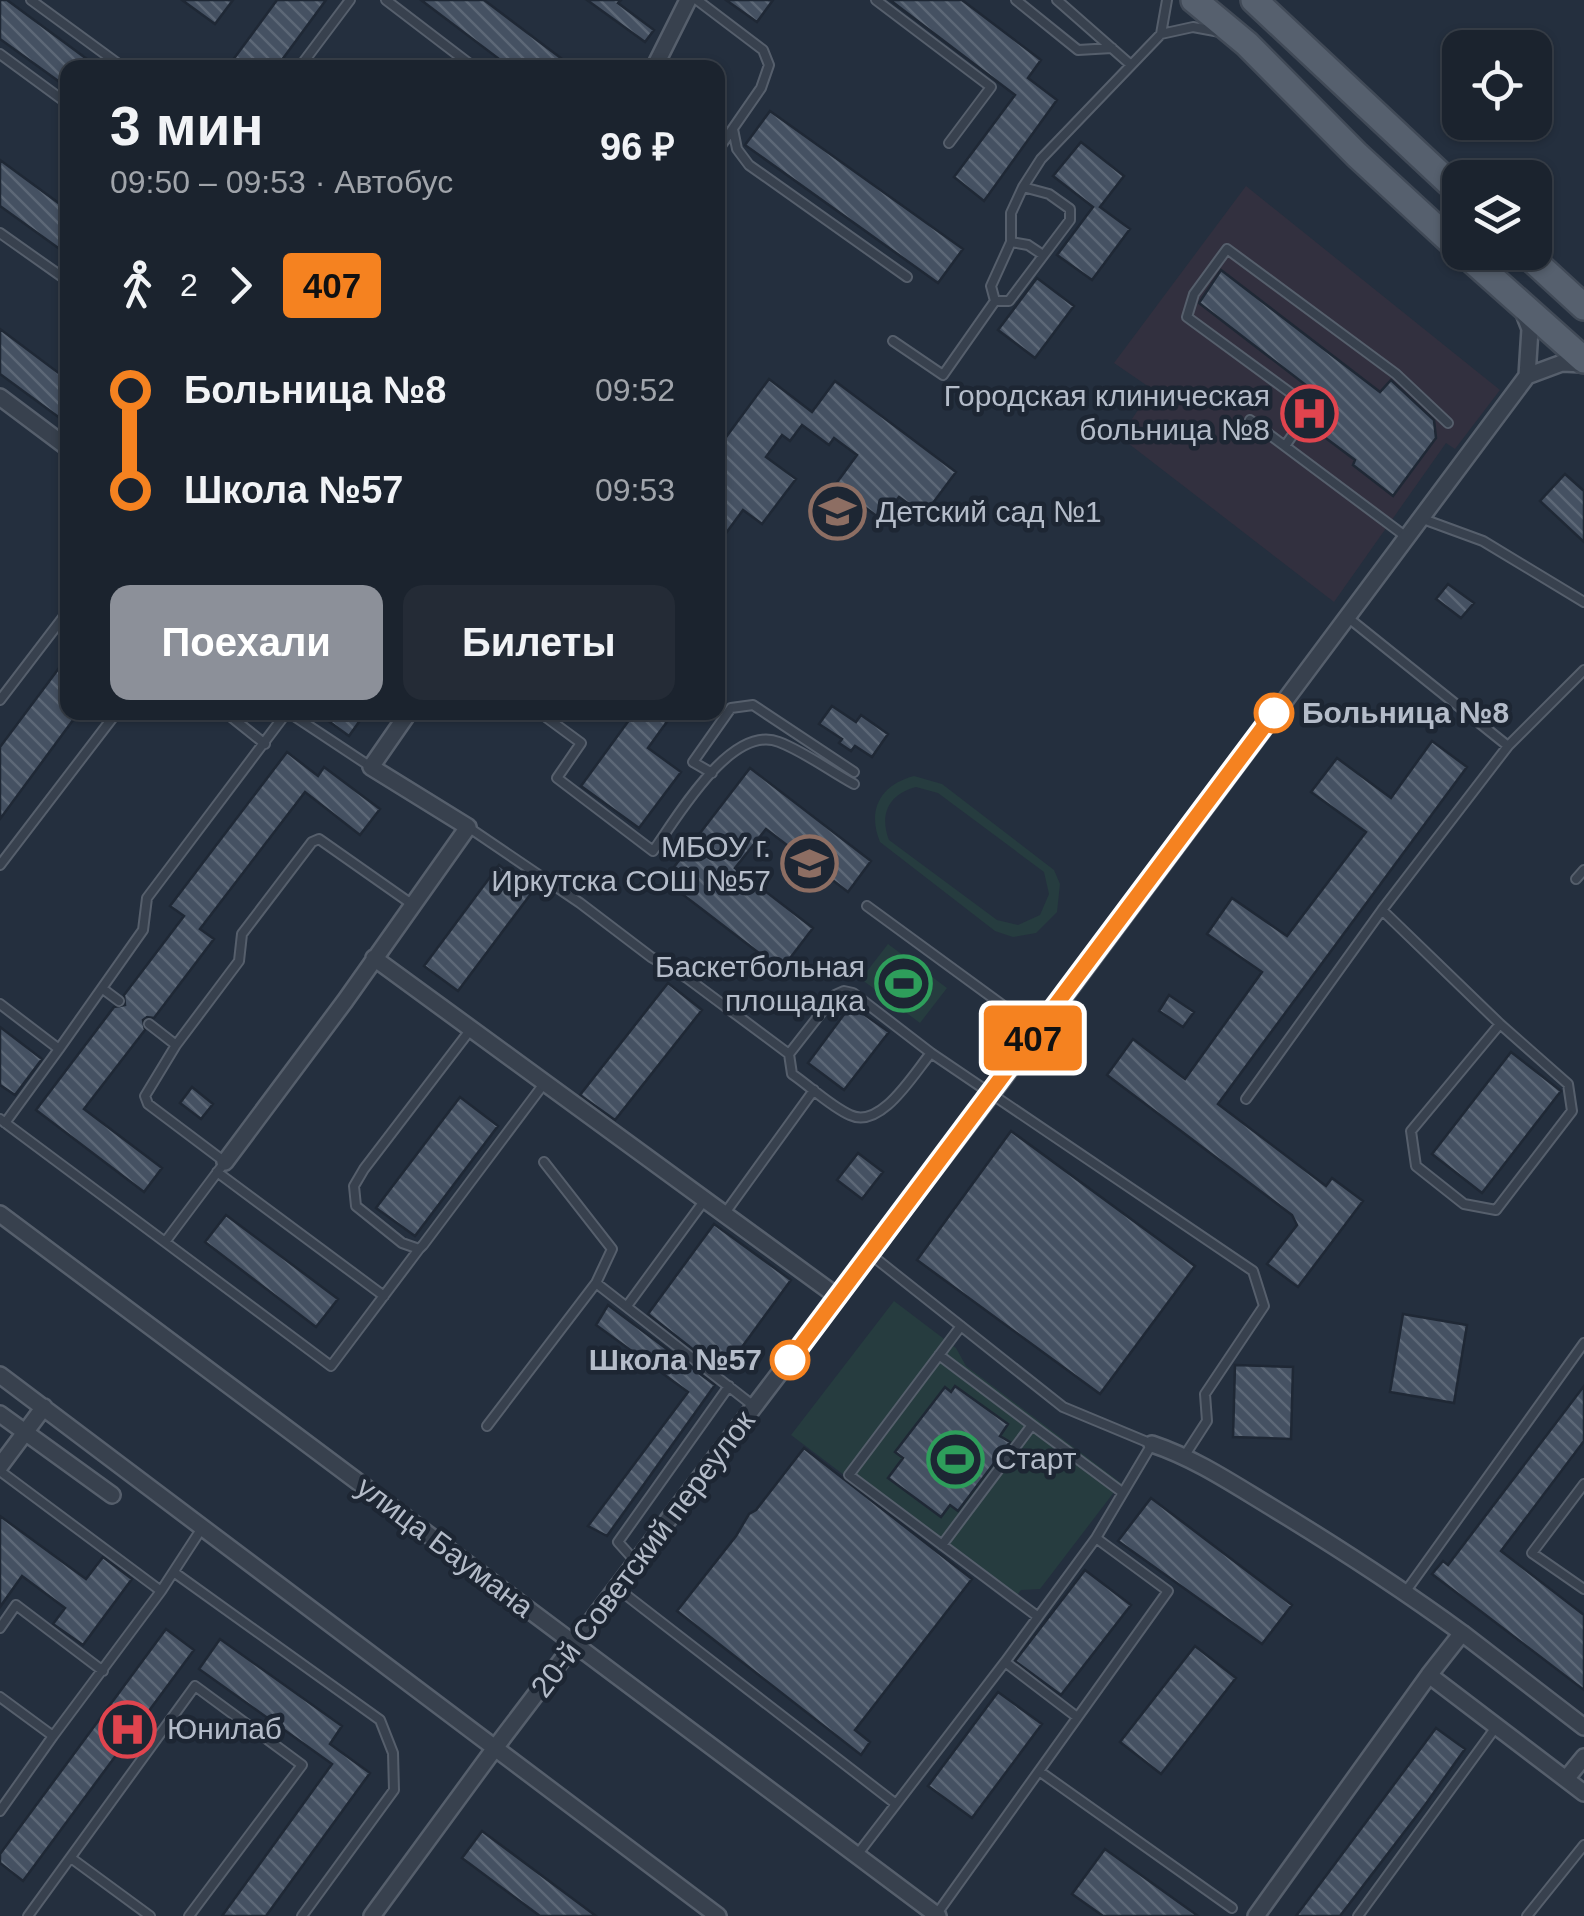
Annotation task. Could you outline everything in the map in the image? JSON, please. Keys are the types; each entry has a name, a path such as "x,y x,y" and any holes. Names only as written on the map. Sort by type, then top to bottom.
{"main road":[{"path":"1194,0 1246,44 1356,156 1442,233"},
{"path":"1254,0 1442,177"},
{"path":"1482,270 1584,362"},
{"path":"1544,270 1584,307"}],"street":[{"path":"658,60 688,0"},
{"path":"1521,306 1530,329 1527,376 1562,363 1584,362"},
{"name":"20-й Советский переулок","path":"372,1916 1527,376"},
{"path":"0,397 60,442"},
{"path":"221,1167 468,827 371,767 403,720"},
{"path":"374,958 838,1297"},
{"name":"улица Баумана","path":"0,1214 937,1915"},
{"path":"0,1375 718,1916"},
{"path":"0,1469 44,1407"},
{"path":"0,1414 112,1496"},
{"path":"1152,1444 1185,1455 1406,1592 1584,1727"},
{"path":"1256,1916 1462,1633"},
{"path":"1428,1676 1584,1793"},
{"path":"1566,1779 1584,1757"}],"lane":[{"path":"31,0 113,60"},
{"path":"304,60 350,0"},
{"path":"386,0 465,60"},
{"path":"697,0 763,50 769,66 760,88 725,140"},
{"path":"876,0 990,87 949,144"},
{"path":"1016,0 1078,50 1112,48"},
{"path":"1057,0 1131,65"},
{"path":"894,341 944,374 995,301 991,286 1011,242 1011,213 1023,187 1041,159 1160,34 1168,0"},
{"path":"1160,34 1193,27 1224,33 1246,44"},
{"path":"0,54 60,98"},
{"path":"733,129 737,149 749,166 907,277"},
{"path":"995,301 1008,302 1070,220 1070,208 1050,194 1023,187"},
{"path":"0,233 60,275"},
{"path":"1011,242 1028,244 1043,255"},
{"path":"1286,446 1312,408 1187,316 1194,294 1227,248 1396,374 1448,422"},
{"path":"1250,420 1405,536"},
{"path":"1419,517 1483,541 1584,602"},
{"path":"1346,616 1508,746"},
{"path":"0,700 60,621"},
{"path":"1246,1098 1382,910 1508,746 1584,670"},
{"path":"725,715 730,708 753,705 854,772"},
{"path":"0,865 111,720"},
{"path":"235,720 265,744"},
{"path":"282,720 147,898 142,930 104,989 2,1121 331,1366 546,1081"},
{"path":"300,720 371,767"},
{"path":"550,720 582,743 557,778 653,851 712,773 744,742 759,738 778,741 854,784"},
{"path":"712,773 692,762 722,720"},
{"path":"468,827 790,1054"},
{"path":"384,1296 221,1167 148,1104 144,1096 176,1044 240,960 242,934 312,842 326,841 413,905"},
{"path":"1576,879 1584,870"},
{"path":"868,906 1038,1031"},
{"path":"1382,910 1568,1084 1572,1111 1496,1210 1464,1204 1416,1166 1411,1132 1500,1024"},
{"path":"104,989 119,1001"},
{"path":"931,1052 882,1111 861,1119 849,1115 792,1074 790,1054 836,994 844,990 853,993 931,1052 1253,1272 1264,1306 1204,1394 1207,1421 1185,1455"},
{"path":"0,1004 59,1048"},
{"path":"149,1024 176,1044"},
{"path":"420,1248 402,1243 356,1206 354,1186 471,1029"},
{"path":"724,1213 814,1090"},
{"path":"487,1426 596,1283 612,1250 544,1162"},
{"path":"165,1242 221,1167"},
{"path":"627,1306 706,1199"},
{"path":"857,1856 1096,1538 1152,1444 1063,1406 870,1254"},
{"path":"596,1283 755,1407"},
{"path":"961,1326 849,1475 1037,1616"},
{"path":"1406,1592 1584,1343"},
{"path":"939,1355 1122,1492"},
{"path":"636,1562 618,1542 729,1386"},
{"path":"942,1544 1032,1425"},
{"path":"0,1469 161,1591"},
{"path":"1584,1484 1532,1554 1584,1589"},
{"path":"0,1812 175,1573 204,1526"},
{"path":"937,1915 1168,1592 1096,1538"},
{"path":"175,1573 380,1720 393,1753 394,1790 302,1916"},
{"path":"617,1588 896,1804"},
{"path":"0,1628 16,1605 103,1671"},
{"path":"1005,1662 1077,1717"},
{"path":"28,1916 196,1686 302,1765 189,1916"},
{"path":"0,1697 54,1736"},
{"path":"1358,1916 1496,1728"},
{"path":"1039,1771 1232,1908"},
{"path":"1527,1916 1584,1845"},
{"path":"71,1858 150,1916"}],"shaded area":[{"name":"Городская клиническая больница №8","path":"1246,186 1500,390 1455,449 1446,443 1334,602 1120,437 1152,389 1114,363"}],"green space":[{"path":"914,776 942,784 1054,870 1060,884 1057,912 1036,933 1013,937 995,931 880,842 875,819 879,800 902,780","holes":["916,787 938,793 1044,872 1049,894 1040,915 1018,925 997,920 889,840 885,822 893,800"]},
{"name":"Баскетбольная площадка","path":"888,944 947,988 920,1023 861,979"},
{"name":"Старт","path":"894,1301 956,1348 966,1366 1121,1483 1040,1589 1021,1590 1012,1602 791,1435"}],"building":[{"path":"0,0 7,0 88,60 60,60 60,82 0,39"},
{"path":"182,0 233,0 215,24"},
{"path":"277,0 326,0 282,60 233,60"},
{"path":"421,0 484,0 563,60 500,60"},
{"path":"587,0 621,0 618,3 654,30 645,42"},
{"path":"726,0 773,0 757,22"},
{"path":"890,0 962,0 1041,60 1028,78 1057,100 984,201 954,177 1015,95"},
{"path":"770,111 963,249 938,283 745,145"},
{"path":"1081,142 1124,176 1100,207 1130,229 1092,280 1057,255 1093,207 1053,176"},
{"path":"0,160 60,204 60,249 0,206"},
{"path":"1221,270 1380,392 1391,380 1434,420 1436,438 1393,496 1319,433 1337,409 1199,303"},
{"path":"1037,278 1074,306 1035,358 998,330"},
{"path":"0,329 60,374 60,418 0,374"},
{"path":"769,379 812,412 835,381 956,472 924,515 899,497 882,520 835,485 857,455 834,438 829,445 802,425 790,441 782,435 766,457 796,479 762,524 743,510 725,534 725,439"},
{"path":"1565,474 1584,491 1584,542 1540,501"},
{"path":"1448,584 1474,603 1461,618 1436,599"},
{"path":"60,667 60,720 73,720 0,819 0,747"},
{"path":"832,706 856,722 861,715 888,734 872,757 855,746 851,751 839,743 842,739 819,724"},
{"path":"327,720 360,720 349,736"},
{"path":"629,720 668,720 648,748 681,772 639,828 581,786"},
{"path":"1432,741 1467,767 1218,1104 1326,1186 1332,1178 1363,1201 1298,1287 1267,1264 1297,1225 1292,1215 1107,1075 1133,1039 1185,1079 1262,972 1207,934 1232,898 1287,936 1366,832 1311,792 1337,758 1391,798"},
{"path":"287,752 318,776 324,767 380,809 360,835 305,792 200,929 214,939 154,1018 143,1020 145,1030 84,1109 162,1168 144,1192 36,1110 114,1007 125,1005 124,995 184,916 170,906"},
{"path":"750,768 871,861 848,892 766,829 735,868 813,928 781,970 664,880"},
{"path":"499,865 533,891 458,991 424,966"},
{"path":"668,983 702,1010 615,1120 580,1095"},
{"path":"1169,995 1194,1012 1183,1027 1159,1011"},
{"path":"851,1005 889,1032 844,1090 808,1063"},
{"path":"0,1027 42,1059 15,1095 0,1085"},
{"path":"1511,1052 1561,1091 1482,1193 1432,1154"},
{"path":"192,1087 213,1104 201,1119 180,1103"},
{"path":"460,1097 498,1126 415,1236 376,1208"},
{"path":"1011,1131 1195,1266 1100,1394 917,1260"},
{"path":"858,1153 883,1172 862,1199 837,1180"},
{"path":"226,1215 338,1299 316,1327 205,1242"},
{"path":"714,1224 791,1280 723,1373 648,1314"},
{"path":"608,1305 715,1385 607,1536 588,1526 688,1392 596,1325"},
{"path":"1403,1314 1467,1325 1454,1403 1390,1392"},
{"path":"1235,1365 1293,1367 1291,1439 1233,1437"},
{"path":"955,1386 1008,1424 1000,1436 1010,1442 958,1511 950,1505 941,1517 888,1478 903,1458 895,1452 945,1387 951,1392"},
{"path":"1584,1386 1584,1441 1501,1551 1584,1615 1584,1690 1432,1574 1443,1561 1448,1565"},
{"path":"804,1448 972,1579 855,1730 870,1742 861,1755 677,1611"},
{"path":"1151,1498 1292,1605 1262,1644 1118,1541"},
{"path":"0,1516 86,1579 103,1557 132,1579 83,1645 53,1624 65,1608 22,1576 0,1607"},
{"path":"1085,1570 1131,1605 1061,1695 1015,1661"},
{"path":"166,1629 194,1650 23,1881 0,1863 0,1854"},
{"path":"220,1639 342,1726 330,1744 370,1773 266,1916 222,1916 332,1764 199,1669"},
{"path":"1195,1646 1236,1678 1161,1774 1120,1742"},
{"path":"998,1692 1042,1724 972,1818 928,1786"},
{"path":"1436,1728 1465,1749 1425,1805 1340,1916 1296,1916"},
{"path":"482,1831 596,1916 540,1916 462,1858"},
{"path":"1105,1849 1198,1916 1103,1916 1072,1894"}],"bus line":[{"name":"407","path":"790,1360 1274,713"}],"place":[{"name":"Городская клиническая больница №8","path":"1309,413"},
{"name":"Детский сад №1","path":"837,512"},
{"name":"Больница №8","path":"1274,713"},
{"name":"МБОУ г. Иркутска СОШ №57","path":"810,864"},
{"name":"Баскетбольная площадка","path":"904,984"},
{"name":"Школа №57","path":"790,1360"},
{"name":"Старт","path":"956,1459"},
{"name":"Юнилаб","path":"128,1729"}]}
